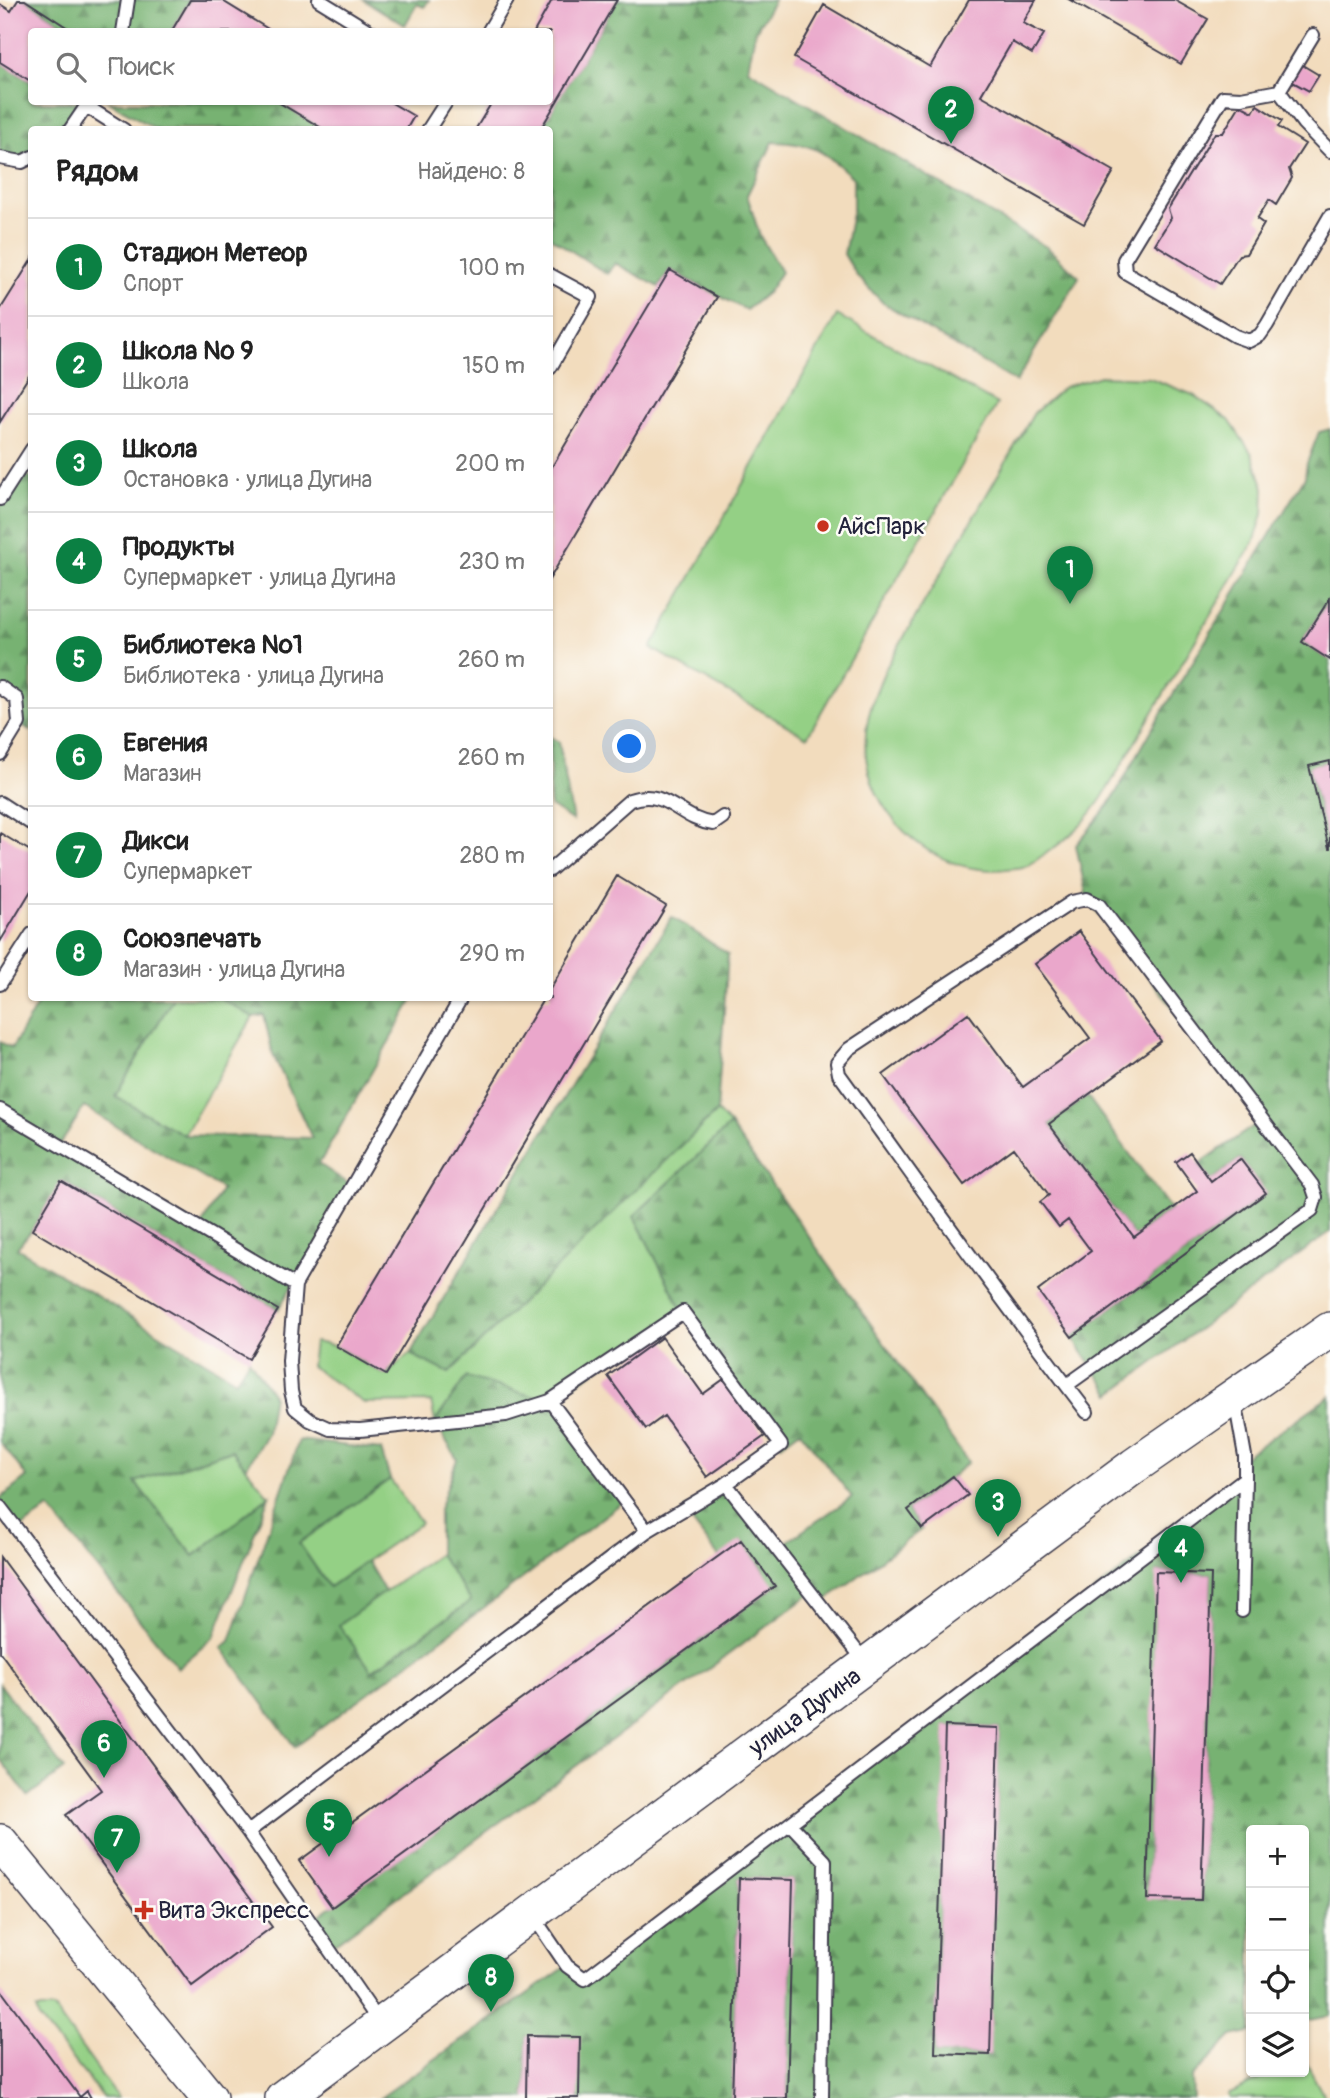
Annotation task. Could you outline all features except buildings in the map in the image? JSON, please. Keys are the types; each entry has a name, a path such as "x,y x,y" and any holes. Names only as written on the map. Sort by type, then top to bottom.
{"main road":[{"name":"улица Дугина","path":"283,2098 1135,1465 1330,1330"},
{"path":"0,1842 209,2098"}],"lane":[{"path":"124,28 128,0"},
{"path":"319,0 365,28"},
{"path":"490,28 507,0"},
{"path":"1313,35 1279,91 1241,98 1223,97 1124,260 1125,272 1235,336 1249,341 1260,335 1267,325 1330,216"},
{"path":"1279,91 1303,123 1330,151"},
{"path":"73,126 87,105"},
{"path":"89,105 118,126"},
{"path":"431,126 444,105"},
{"path":"0,158 22,162 28,159"},
{"path":"553,277 591,297 553,363"},
{"path":"0,499 28,455"},
{"path":"19,470 28,476"},
{"path":"0,687 17,699 19,723 0,754"},
{"path":"553,867 630,800 644,795 656,797 699,822 713,824 723,817"},
{"path":"0,803 28,821"},
{"path":"1067,1385 1312,1210 1316,1197 1312,1185 1099,905 1087,899 1072,902 974,965 849,1049 837,1063 839,1074 1067,1385 1087,1412"},
{"path":"0,984 28,940"},
{"path":"248,1832 647,1531 726,1484 781,1445 683,1312 550,1401 506,1415 360,1430 330,1429 310,1420 295,1408 290,1391 289,1361 295,1285 459,1001"},
{"path":"0,1110 295,1285"},
{"path":"1235,1395 1245,1456 1242,1611"},
{"path":"550,1401 647,1531"},
{"path":"531,1913 567,1966 585,1979 1245,1478"},
{"path":"726,1484 868,1665"},
{"path":"0,1507 248,1832 381,2024"},
{"path":"790,1824 825,1861 822,2098"}],"green space":[{"path":"25,0 190,0 173,28 69,28"},
{"path":"364,0 429,0 424,7 417,4 405,25"},
{"path":"617,0 774,0 755,32 748,69 1048,248 1079,277 1016,382 883,303 857,276 844,254 853,208 853,178 818,150 798,144 773,142 747,195 760,236 781,272 768,292 746,310 670,270 659,287 615,263 607,274 553,239 553,126 542,126"},
{"path":"0,62 28,80 28,105 87,105 72,126 28,126 28,157 0,158"},
{"path":"114,105 283,105 320,126 151,126"},
{"name":"АйсПарк","path":"837,315 997,404 807,737 651,648"},
{"path":"1100,376 1150,378 1193,395 1229,420 1252,454 1264,488 1263,514 1255,540 1102,798 1077,829 1027,866 984,870 961,865 940,857 921,845 888,813 877,793 866,758 866,732 871,706 886,668 1034,413 1064,387"},
{"path":"1330,429 1330,598 1302,642 1330,660 1330,761 1309,767 1330,851 1330,1232 1111,1394 1072,1337 1266,1193 1240,1159 1211,1181 1199,1164 1262,1120 1087,899 1076,845 1109,805 1305,477 1307,463 1319,432"},
{"path":"19,470 28,476 28,729 19,723 17,699 0,687 0,499"},
{"path":"553,739 559,742 573,821 553,808"},
{"path":"672,917 728,954 717,1111 449,1373 410,1354"},
{"path":"39,1001 171,1001 115,1096 184,1135 312,1138 273,1055 264,1015 253,1017 225,1001 412,1001 319,1164 352,1186 278,1310 62,1181 32,1230 17,1248 236,1380 249,1359 273,1395 267,1433 246,1468 232,1450 135,1482 194,1556 269,1496 214,1637 178,1668 49,1508 18,1531 0,1507 0,1499 27,1477 0,1442 0,1042 12,1048","holes":["84,1107 222,1189 200,1228 60,1145"]},
{"path":"171,1001 225,1001 253,1017 184,1135 115,1096"},
{"path":"1087,1096 1171,1210 1134,1237 1049,1124"},
{"path":"717,1111 730,1125 634,1216 683,1312 550,1401 435,1422 431,1402 364,1403 311,1366 314,1342 336,1346 385,1375 410,1354 449,1372"},
{"path":"730,1125 968,1462 908,1510 922,1529 821,1604 812,1593 328,1948 310,1922 774,1587 742,1541 719,1557 683,1510 726,1484 778,1548 852,1497 800,1431 781,1445 683,1312 634,1216"},
{"path":"466,1377 550,1401 624,1501 295,1747 222,1648 230,1641 299,1440 381,1450 390,1479 299,1543 329,1587 367,1561 385,1592 339,1625 372,1671 471,1601 439,1554 439,1510 457,1459 435,1422"},
{"path":"1330,1396 1330,2016 1309,2020 1309,1825 1246,1825 1246,2033 1232,2036 1192,2077 1193,2098 787,2098 793,1880 739,1878 732,2098 579,2098 527,2037 526,2098 380,2098 567,1966 585,1979 1244,1478 1245,1456","holes":["1157,1572 1211,1574 1201,1900 1147,1898","946,1726 999,1728 989,2055 935,2053"]},
{"path":"232,1450 269,1496 194,1556 135,1482"},
{"path":"390,1479 421,1523 329,1587 299,1543"},
{"path":"439,1554 471,1601 371,1671 338,1625"},
{"path":"0,1684 64,1769 28,1796 0,1759"},
{"path":"36,2009 54,2009 118,2098 104,2098 39,2019"},
{"path":"1309,2068 1325,2098 1230,2098 1228,2095 1264,2077 1309,2077"}],"place":[{"name":"Школа № 9","path":"951,144"},
{"name":"АйсПарк","path":"823,526"},
{"name":"Стадион Метеор","path":"1070,604"},
{"name":"Школа","path":"998,1537"},
{"name":"Продукты","path":"1181,1583"},
{"name":"Евгения","path":"104,1778"},
{"name":"Библиотека №1","path":"329,1857"},
{"name":"Дикси","path":"117,1873"},
{"name":"Вита Экспресс","path":"144,1910"},
{"name":"Союзпечать","path":"491,2012"}]}
